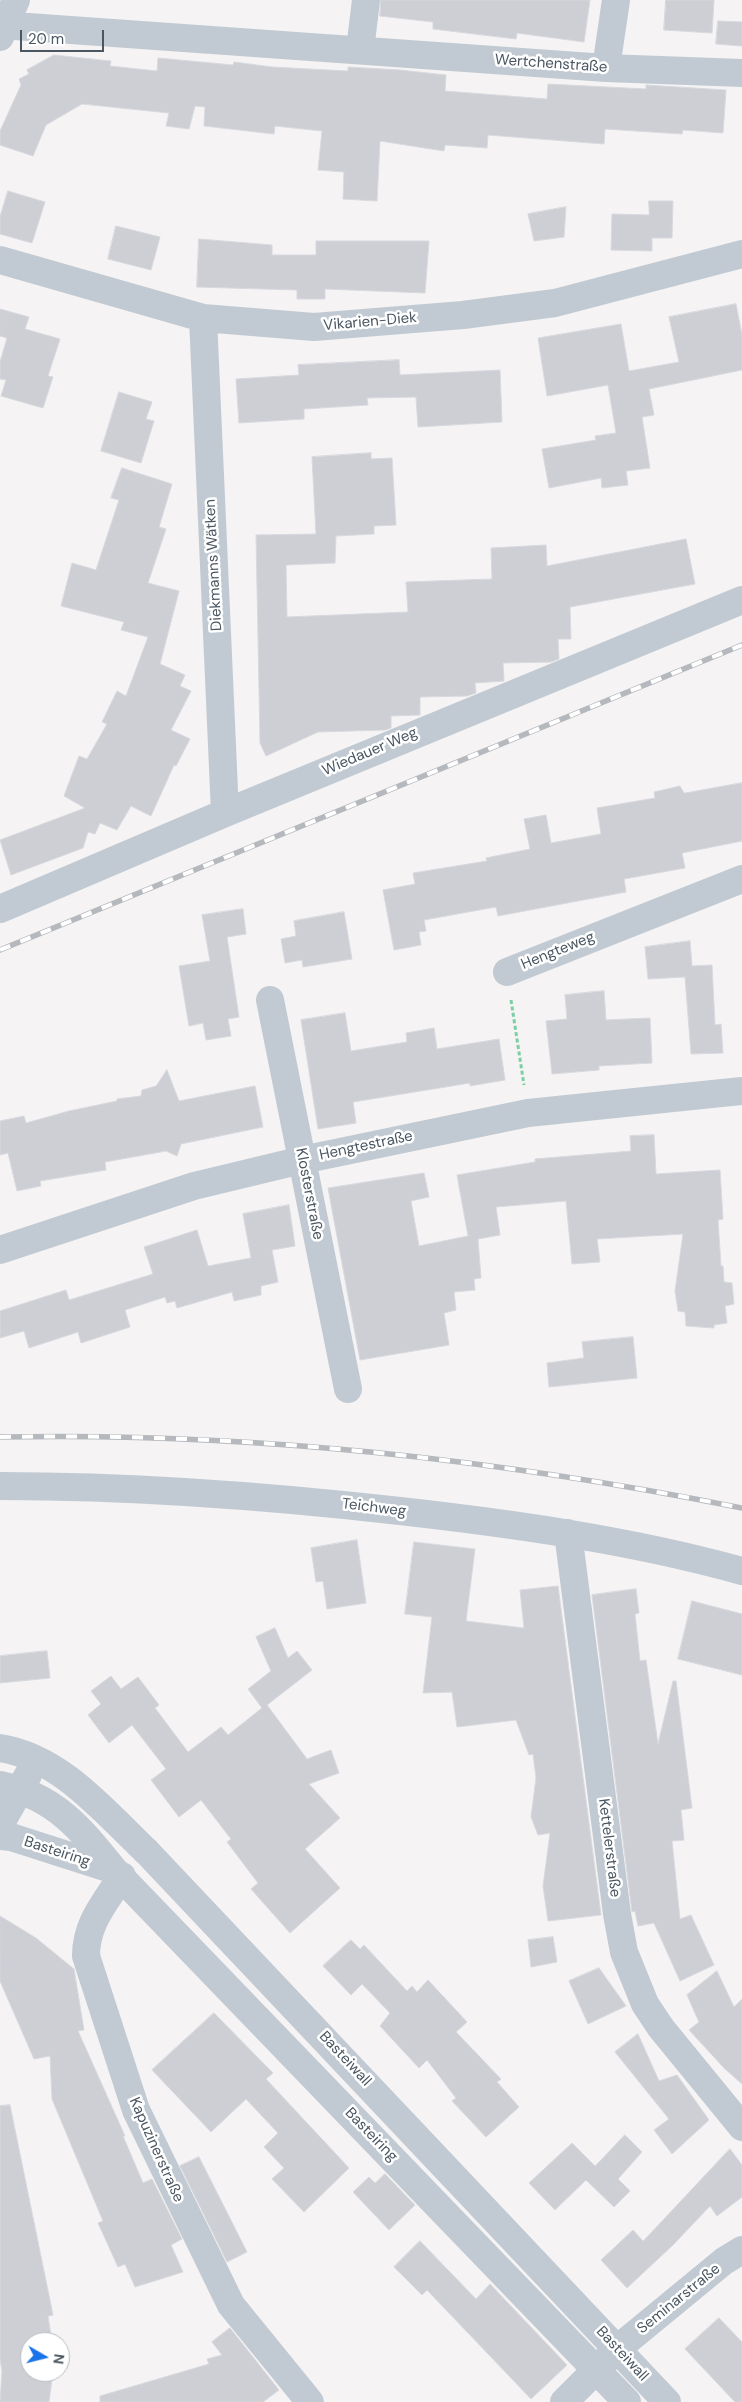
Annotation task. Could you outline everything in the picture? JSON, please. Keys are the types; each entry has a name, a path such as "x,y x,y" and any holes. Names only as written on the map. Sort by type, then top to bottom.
{"street":[{"path":"2,29 16,0"},
{"path":"360,50 366,0"},
{"path":"606,68 616,0"},
{"name":"Wertchenstraße","path":"2,29 360,50 606,68 742,73"},
{"name":"Vikarien-Diek","path":"0,260 203,318 314,327 463,315 555,303 742,254"},
{"name":"Diekmanns Wätken","path":"203,318 225,813"},
{"name":"Wiedauer Weg","path":"0,909 225,813 742,600"},
{"name":"Hengteweg","path":"507,972 742,879"},
{"name":"Klosterstraße","path":"270,1000 348,1389"},
{"name":"Hengtestraße","path":"0,1250 194,1186 302,1160 528,1113 742,1091"},
{"name":"Teichweg","path":"0,1486 74,1486 294,1499 518,1524 602,1538 742,1571"},
{"name":"Kettelerstraße","path":"568,1533 617,1914 624,1952 645,2004 661,2028 742,2127"},
{"name":"Basteiwall","path":"0,1748 14,1750 37,1758 61,1773 110,1816 626,2342 667,2402"},
{"path":"0,1825 10,1788 37,1758"},
{"name":"Basteiring","path":"10,1788 49,1803 80,1827 118,1873 627,2402"},
{"name":"Basteiring","path":"0,1836 20,1840 118,1873"},
{"name":"Kapuzinerstraße","path":"118,1873 90,1927 86,1939 86,1956 136,2110 231,2304 310,2402"},
{"name":"Seminarstraße","path":"564,2402 626,2342 724,2261 742,2250"}],"path":[{"name":"Hengteweg","path":"507,972 528,1113"}],"building":[{"path":"381,0 590,0 584,42 517,33 516,39 433,29 433,22 380,16"},
{"path":"666,0 714,0 712,33 664,30"},
{"path":"718,21 742,22 742,46 716,44"},
{"path":"54,55 111,61 110,66 157,71 158,58 233,65 234,62 272,67 348,71 348,67 400,70 446,75 445,91 547,99 548,84 646,89 646,85 726,90 723,133 683,130 682,134 605,129 604,144 488,135 487,148 445,145 444,151 380,141 377,201 343,199 344,172 318,170 322,131 275,126 274,134 204,126 205,107 195,106 189,129 166,126 169,113 82,104 46,125 33,156 0,145 0,131 21,85 19,79 29,74 27,70"},
{"path":"8,191 45,202 32,243 0,234 0,217"},
{"path":"649,201 673,201 672,238 652,238 652,251 611,250 612,214 649,215"},
{"path":"566,207 564,237 534,241 528,214"},
{"path":"116,226 160,237 151,270 108,259"},
{"path":"199,239 272,245 272,255 316,255 316,241 429,241 425,293 325,289 325,299 297,299 297,290 197,287"},
{"path":"736,304 742,335 742,370 649,389 654,415 642,417 650,468 626,471 628,485 602,488 601,478 549,488 542,449 596,440 595,436 616,433 608,385 547,396 538,338 621,324 629,371 679,362 669,317"},
{"path":"0,309 29,317 25,329 60,339 48,376 53,377 43,408 1,396 6,380 0,379 0,362 7,338 0,336"},
{"path":"399,360 400,375 500,370 502,422 418,427 416,397 367,398 368,405 304,409 304,419 239,423 236,379 299,375 298,365"},
{"path":"119,392 152,402 146,419 154,421 141,463 101,451"},
{"path":"371,453 371,459 392,458 396,525 374,526 374,534 336,536 335,563 286,565 287,617 408,612 406,582 492,579 491,548 546,545 547,566 686,539 695,584 570,607 571,639 558,639 559,659 551,662 503,663 504,681 475,683 476,693 467,696 420,697 420,715 391,716 391,728 385,730 318,732 266,756 260,743 256,535 316,534 312,457"},
{"path":"122,468 172,484 159,527 166,529 148,583 179,591 160,664 185,675 180,686 191,691 171,730 190,739 176,766 174,765 151,816 131,806 117,830 100,823 95,834 88,832 83,848 11,875 0,840 85,808 64,796 79,756 87,759 107,724 102,722 117,691 126,696 148,637 121,630 124,622 61,606 72,563 96,570 119,500 111,498"},
{"path":"742,783 742,841 682,853 685,868 624,879 626,892 498,916 496,907 424,920 426,931 419,932 421,945 394,950 383,890 415,884 413,873 487,861 486,858 530,849 524,819 546,815 551,843 601,834 597,808 655,798 654,792 680,786 684,793"},
{"path":"243,909 246,934 227,937 239,1017 228,1019 231,1036 206,1040 203,1023 189,1026 179,966 210,961 202,915"},
{"path":"344,912 352,959 303,967 302,960 285,963 281,939 296,936 294,921"},
{"path":"690,941 692,966 712,965 715,1025 721,1024 723,1053 691,1054 685,977 648,979 645,947"},
{"path":"604,991 606,1020 650,1018 652,1063 599,1066 599,1070 552,1074 546,1021 567,1019 565,995"},
{"path":"345,1013 351,1051 407,1042 406,1033 434,1028 437,1049 499,1039 505,1080 470,1086 470,1083 353,1102 356,1123 318,1129 301,1020"},
{"path":"167,1070 179,1101 255,1086 263,1127 181,1144 177,1156 166,1151 105,1162 106,1170 40,1181 41,1186 17,1191 8,1153 0,1155 0,1121 24,1116 26,1123 69,1111 117,1101 117,1099 141,1096 142,1090 156,1086"},
{"path":"654,1135 656,1174 720,1170 723,1219 718,1220 721,1266 723,1266 724,1282 732,1283 734,1304 725,1306 727,1323 714,1325 714,1328 686,1326 685,1312 678,1311 675,1291 683,1234 597,1239 600,1262 572,1264 566,1201 496,1207 500,1235 478,1239 481,1278 474,1279 475,1290 454,1292 456,1310 444,1313 449,1345 360,1360 328,1188 424,1173 429,1197 411,1201 419,1246 468,1236 457,1175 535,1162 535,1159 631,1151 630,1136"},
{"path":"289,1205 295,1246 272,1250 278,1282 261,1286 261,1295 234,1301 232,1292 177,1308 175,1301 167,1303 165,1297 125,1310 130,1327 81,1343 78,1332 29,1348 24,1331 0,1338 0,1311 66,1290 69,1300 153,1274 144,1247 197,1230 208,1266 251,1258 243,1214"},
{"path":"633,1337 637,1378 549,1387 547,1363 584,1358 582,1342"},
{"path":"357,1540 366,1603 327,1609 323,1581 316,1582 311,1548"},
{"path":"414,1542 475,1549 466,1621 524,1628 520,1590 558,1586 601,1915 548,1921 543,1886 550,1833 538,1835 531,1817 536,1778 533,1754 529,1755 516,1720 457,1727 452,1692 423,1693 432,1617 405,1614"},
{"path":"636,1589 639,1613 635,1614 640,1661 646,1660 658,1744 673,1681 676,1681 692,1808 681,1810 684,1840 672,1841 680,1919 691,1915 714,1965 680,1981 654,1923 638,1926 635,1911 632,1912 592,1595"},
{"path":"692,1601 742,1614 742,1675 678,1659"},
{"path":"275,1628 288,1658 297,1651 312,1670 267,1705 307,1759 331,1750 339,1773 309,1784 340,1818 305,1849 340,1888 290,1933 251,1889 258,1883 227,1842 231,1839 201,1800 179,1817 151,1780 166,1769 132,1725 109,1743 88,1715 101,1704 91,1691 111,1676 121,1689 138,1677 159,1705 155,1708 188,1752 221,1727 228,1735 262,1708 248,1689 271,1671 256,1637"},
{"path":"47,1651 50,1678 0,1683 0,1656"},
{"path":"0,1916 36,1938 74,1969 84,2030 78,2031 125,2136 123,2136 143,2183 152,2179 182,2239 171,2245 183,2272 135,2287 125,2264 118,2267 98,2223 103,2221 52,2099 50,2056 34,2059 0,1981"},
{"path":"553,1937 557,1962 531,1967 528,1940"},
{"path":"351,1940 360,1949 364,1945 407,1991 412,1986 417,1992 428,1980 467,2022 456,2032 501,2079 497,2082 519,2107 486,2137 452,2101 456,2098 427,2060 419,2068 380,2026 390,2013 362,1984 351,1995 323,1966"},
{"path":"599,1968 626,2006 588,2024 569,1981"},
{"path":"717,1971 734,2007 742,1999 742,2084 725,2069 689,2030 699,2022 687,1995"},
{"path":"214,2013 273,2073 266,2079 349,2168 304,2212 272,2179 284,2168 264,2147 278,2133 246,2099 211,2132 152,2070"},
{"path":"638,2034 659,2081 677,2075 709,2120 672,2154 654,2130 669,2119 615,2052"},
{"path":"10,2105 53,2315 48,2316 50,2332 20,2332 20,2382 52,2382 49,2402 0,2402 2,2371 0,2359 0,2106"},
{"path":"625,2135 642,2152 618,2179 630,2191 614,2207 586,2180 555,2210 529,2183 572,2143 595,2166"},
{"path":"730,2149 742,2165 742,2197 717,2216 710,2206 673,2245 627,2288 601,2260 633,2230 643,2241"},
{"path":"199,2157 247,2252 227,2262 180,2166"},
{"path":"385,2174 415,2205 389,2230 353,2192 369,2177 375,2183"},
{"path":"420,2241 476,2299 490,2284 567,2365 531,2399 427,2290 422,2295 394,2267"},
{"path":"719,2318 742,2342 742,2402 735,2402 685,2349"},
{"path":"230,2328 279,2390 263,2402 100,2402 100,2396 209,2364 207,2359 222,2355 212,2342"}],"railway":[{"path":"0,950 742,645"},
{"path":"0,1437 188,1439 373,1452 557,1476 742,1508"}]}
